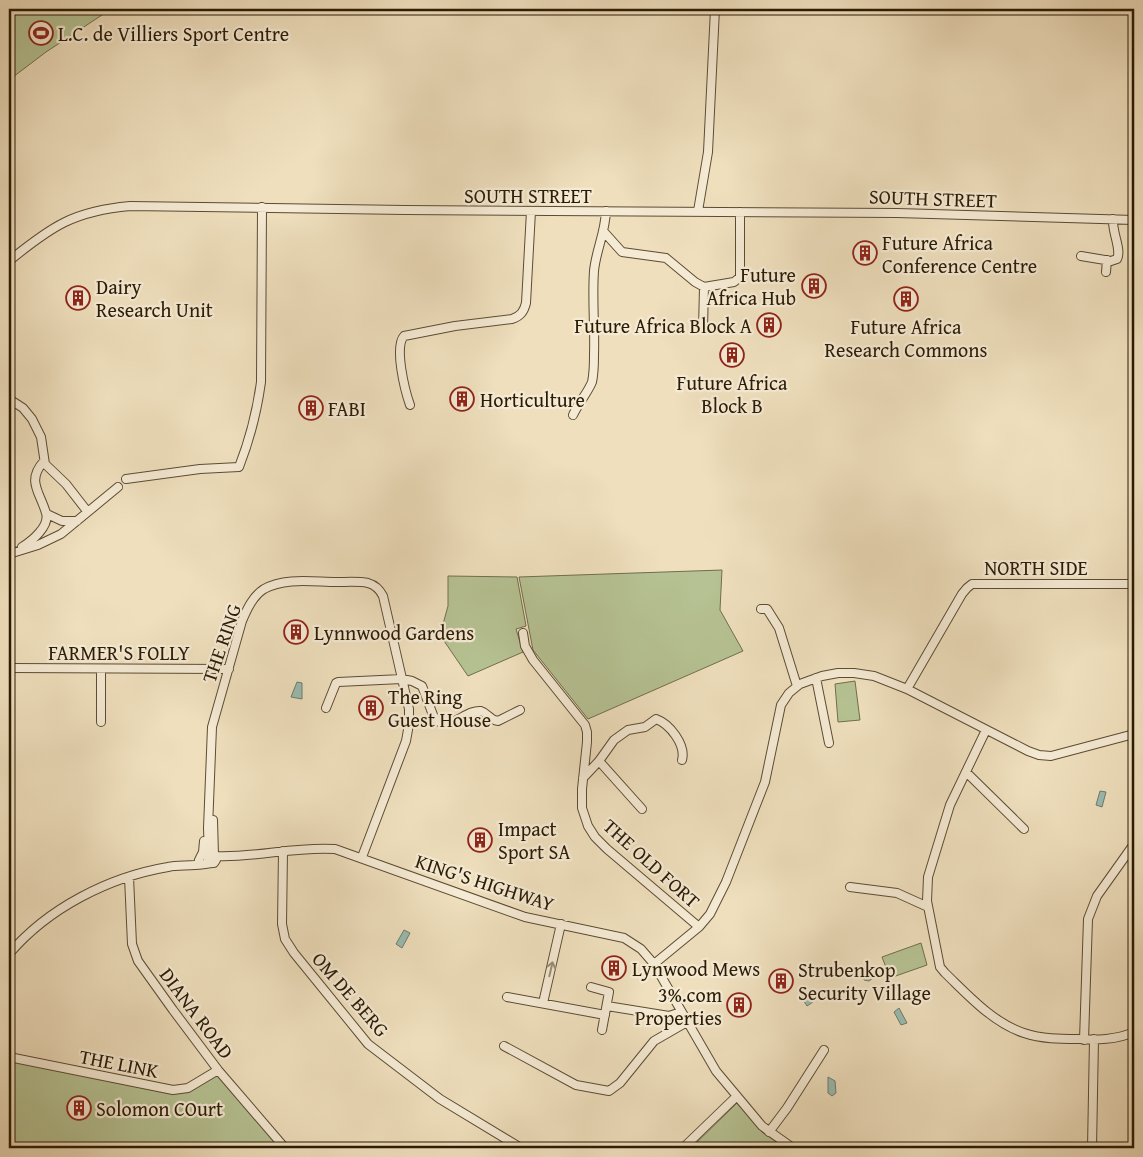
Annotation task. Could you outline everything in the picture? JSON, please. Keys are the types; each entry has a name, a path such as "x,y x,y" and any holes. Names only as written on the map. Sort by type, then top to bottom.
{"street":[{"path":"698,211 708,152 715,9"},
{"name":"SOUTH STREET","path":"9,261 40,236 77,216 130,206 531,211 897,212 1134,220"},
{"path":"126,479 200,469 239,467 257,409 260,382 262,207"},
{"path":"410,405 402,379 400,343 404,336 455,326 512,319 524,311 531,211"},
{"path":"573,415 580,400 590,386 593,376 594,271 604,232 606,211"},
{"path":"604,232 619,250 626,253 666,258 704,287 734,282 739,279 740,212"},
{"path":"1081,256 1115,260 1119,256 1120,252 1112,230 1113,219"},
{"path":"1106,272 1107,260"},
{"path":"703,329 704,287"},
{"path":"9,399 23,408 36,425 42,437 44,462 66,484 87,511"},
{"path":"44,462 37,471 35,478 40,500 47,514 62,521 78,521"},
{"path":"12,553 61,534 118,487"},
{"path":"12,553 35,537 44,526 47,514"},
{"name":"THE RING","path":"212,858 212,727 246,612 256,596 264,589 275,585 293,582 358,582 374,586 383,596 408,709 408,732 362,858"},
{"name":"NORTH SIDE","path":"907,689 962,594 972,584 1134,584"},
{"path":"761,609 767,609 779,628 797,686"},
{"name":"THE OLD FORT","path":"524,633 525,646 533,660 585,725 587,742 582,808 588,826 595,837 622,863 699,927"},
{"name":"FARMER'S FOLLY","path":"9,668 229,669"},
{"path":"100,669 101,722"},
{"path":"654,964 699,927 710,914 726,882 765,782 779,711 789,692 797,686 816,678 838,673 863,674 882,678 1028,751 1046,756 1134,734"},
{"path":"816,678 829,743"},
{"path":"326,708 338,682 402,679 422,686 433,715 440,722 451,723 478,711 486,713 490,719 498,721 520,710"},
{"path":"583,778 599,761 610,744 623,733 645,727 656,719 667,727 681,744 684,755 682,760"},
{"path":"986,730 950,805 930,871 927,890 928,907 942,970 991,1015 1002,1023 1025,1034 1048,1038 1084,1040 1112,1039 1134,1032"},
{"path":"599,761 642,809"},
{"path":"966,772 1024,830"},
{"path":"198,860 204,848 204,829 211,818"},
{"path":"1084,1040 1088,920 1098,896 1134,844"},
{"name":"KING'S HIGHWAY","path":"9,954 32,930 60,910 94,891 129,877 212,858 316,848 335,849 525,916 624,938 641,949 654,964 711,1065 769,1132 793,1148"},
{"name":"OM DE BERG","path":"283,851 283,929 286,942 300,960 368,1044 440,1099 521,1148"},
{"name":"KING'S HIGHWAY","path":"181,865 194,865 212,858"},
{"name":"DIANA ROAD","path":"129,877 131,935 135,954 173,1010 218,1070 286,1148"},
{"path":"850,887 897,893 928,907"},
{"path":"543,1004 561,924"},
{"path":"591,987 608,991 602,1030"},
{"path":"507,997 605,1015"},
{"path":"606,1006 669,1016 681,1012"},
{"path":"504,1046 576,1085 609,1091 620,1083 654,1041 687,1022"},
{"path":"1092,1148 1094,1039"},
{"path":"769,1132 824,1050"},
{"name":"THE LINK","path":"9,1057 173,1090 188,1088 218,1070"},
{"path":"682,1148 737,1096"}],"green space":[{"name":"L.C. de Villiers Sport Centre","path":"9,9 102,9 102,15 46,52 9,80"},
{"path":"722,570 720,610 743,651 588,719 533,650 519,577"},
{"path":"448,576 517,577 526,626 516,629 523,652 468,676 440,635 448,606"},
{"path":"855,681 860,720 838,722 835,684"},
{"path":"921,943 927,965 890,978 882,957"},
{"path":"9,1059 183,1089 218,1070 289,1148 9,1148"},
{"path":"737,1103 763,1133 786,1148 691,1148"}],"water":[{"path":"297,682 302,683 302,699 291,697"},
{"path":"1100,791 1106,792 1102,807 1096,805"},
{"path":"404,930 410,933 402,948 396,944"},
{"path":"868,966 873,978 869,981 864,980 864,972 862,971 864,967"},
{"path":"806,991 813,1002 807,1006 800,995"},
{"path":"899,1008 907,1023 901,1025 894,1012"},
{"path":"828,1077 835,1081 836,1093 832,1096 828,1093"}],"place":[{"name":"L.C. de Villiers Sport Centre","path":"41,33"},
{"name":"Future Africa Conference Centre","path":"865,253"},
{"name":"Future Africa Hub","path":"814,286"},
{"name":"Dairy Research Unit","path":"78,298"},
{"name":"Future Africa Research Commons","path":"906,299"},
{"name":"Future Africa Block A","path":"769,325"},
{"name":"Future Africa Block B","path":"732,355"},
{"name":"Horticulture","path":"462,399"},
{"name":"FABI","path":"311,408"},
{"name":"Lynnwood Gardens","path":"296,632"},
{"name":"The Ring Guest House","path":"371,708"},
{"name":"Impact Sport SA","path":"480,840"},
{"name":"Lynwood Mews","path":"614,968"},
{"name":"Strubenkop Security Village","path":"781,981"},
{"name":"3%.com Properties","path":"739,1005"},
{"name":"Solomon COurt","path":"79,1108"}]}
